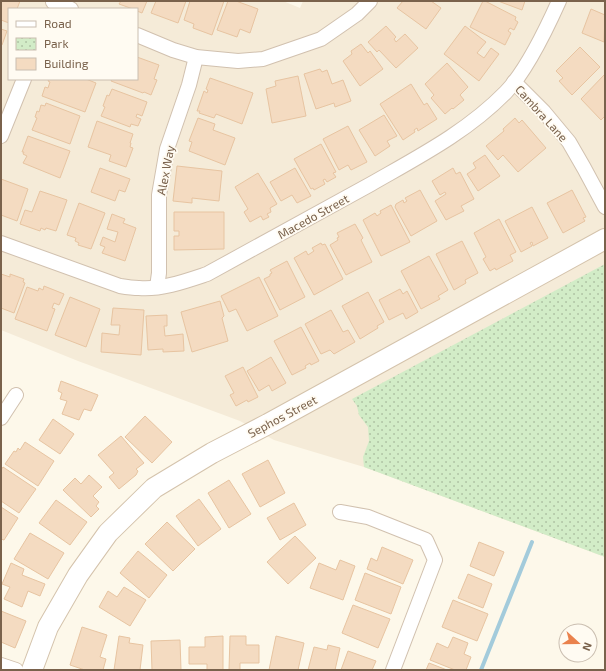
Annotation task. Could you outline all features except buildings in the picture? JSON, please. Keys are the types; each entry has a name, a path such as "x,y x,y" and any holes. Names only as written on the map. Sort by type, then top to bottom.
{"street":[{"path":"138,35 196,57 238,61 263,59 321,39 357,14 370,1"},
{"name":"Macedo Street","path":"1,243 120,286 140,289 157,287 186,281 207,274 436,147 476,118 506,92 514,82 539,41 559,1"},
{"path":"52,4 67,8"},
{"name":"Alex Way","path":"157,287 159,273 160,187 167,148 189,85 196,57"},
{"path":"1,136 24,80"},
{"name":"Cambra Lane","path":"514,82 544,112 569,142 605,207"},
{"name":"Sephos Street","path":"32,670 48,627 78,575 108,533 154,488 212,453 268,424 605,239"},
{"path":"1,418 16,395"},
{"path":"340,512 368,518 426,540 435,560 393,670"},
{"path":"1,665 16,670"}],"shaded area":[{"path":"1,1 283,1 300,8 303,1 605,1 605,557 364,467 274,440 240,421 78,361 1,330"}],"green space":[{"path":"605,264 605,557 364,467 363,457 369,441 368,427 359,415 357,406 352,399"}],"waterway":[{"path":"481,670 532,542"}]}
